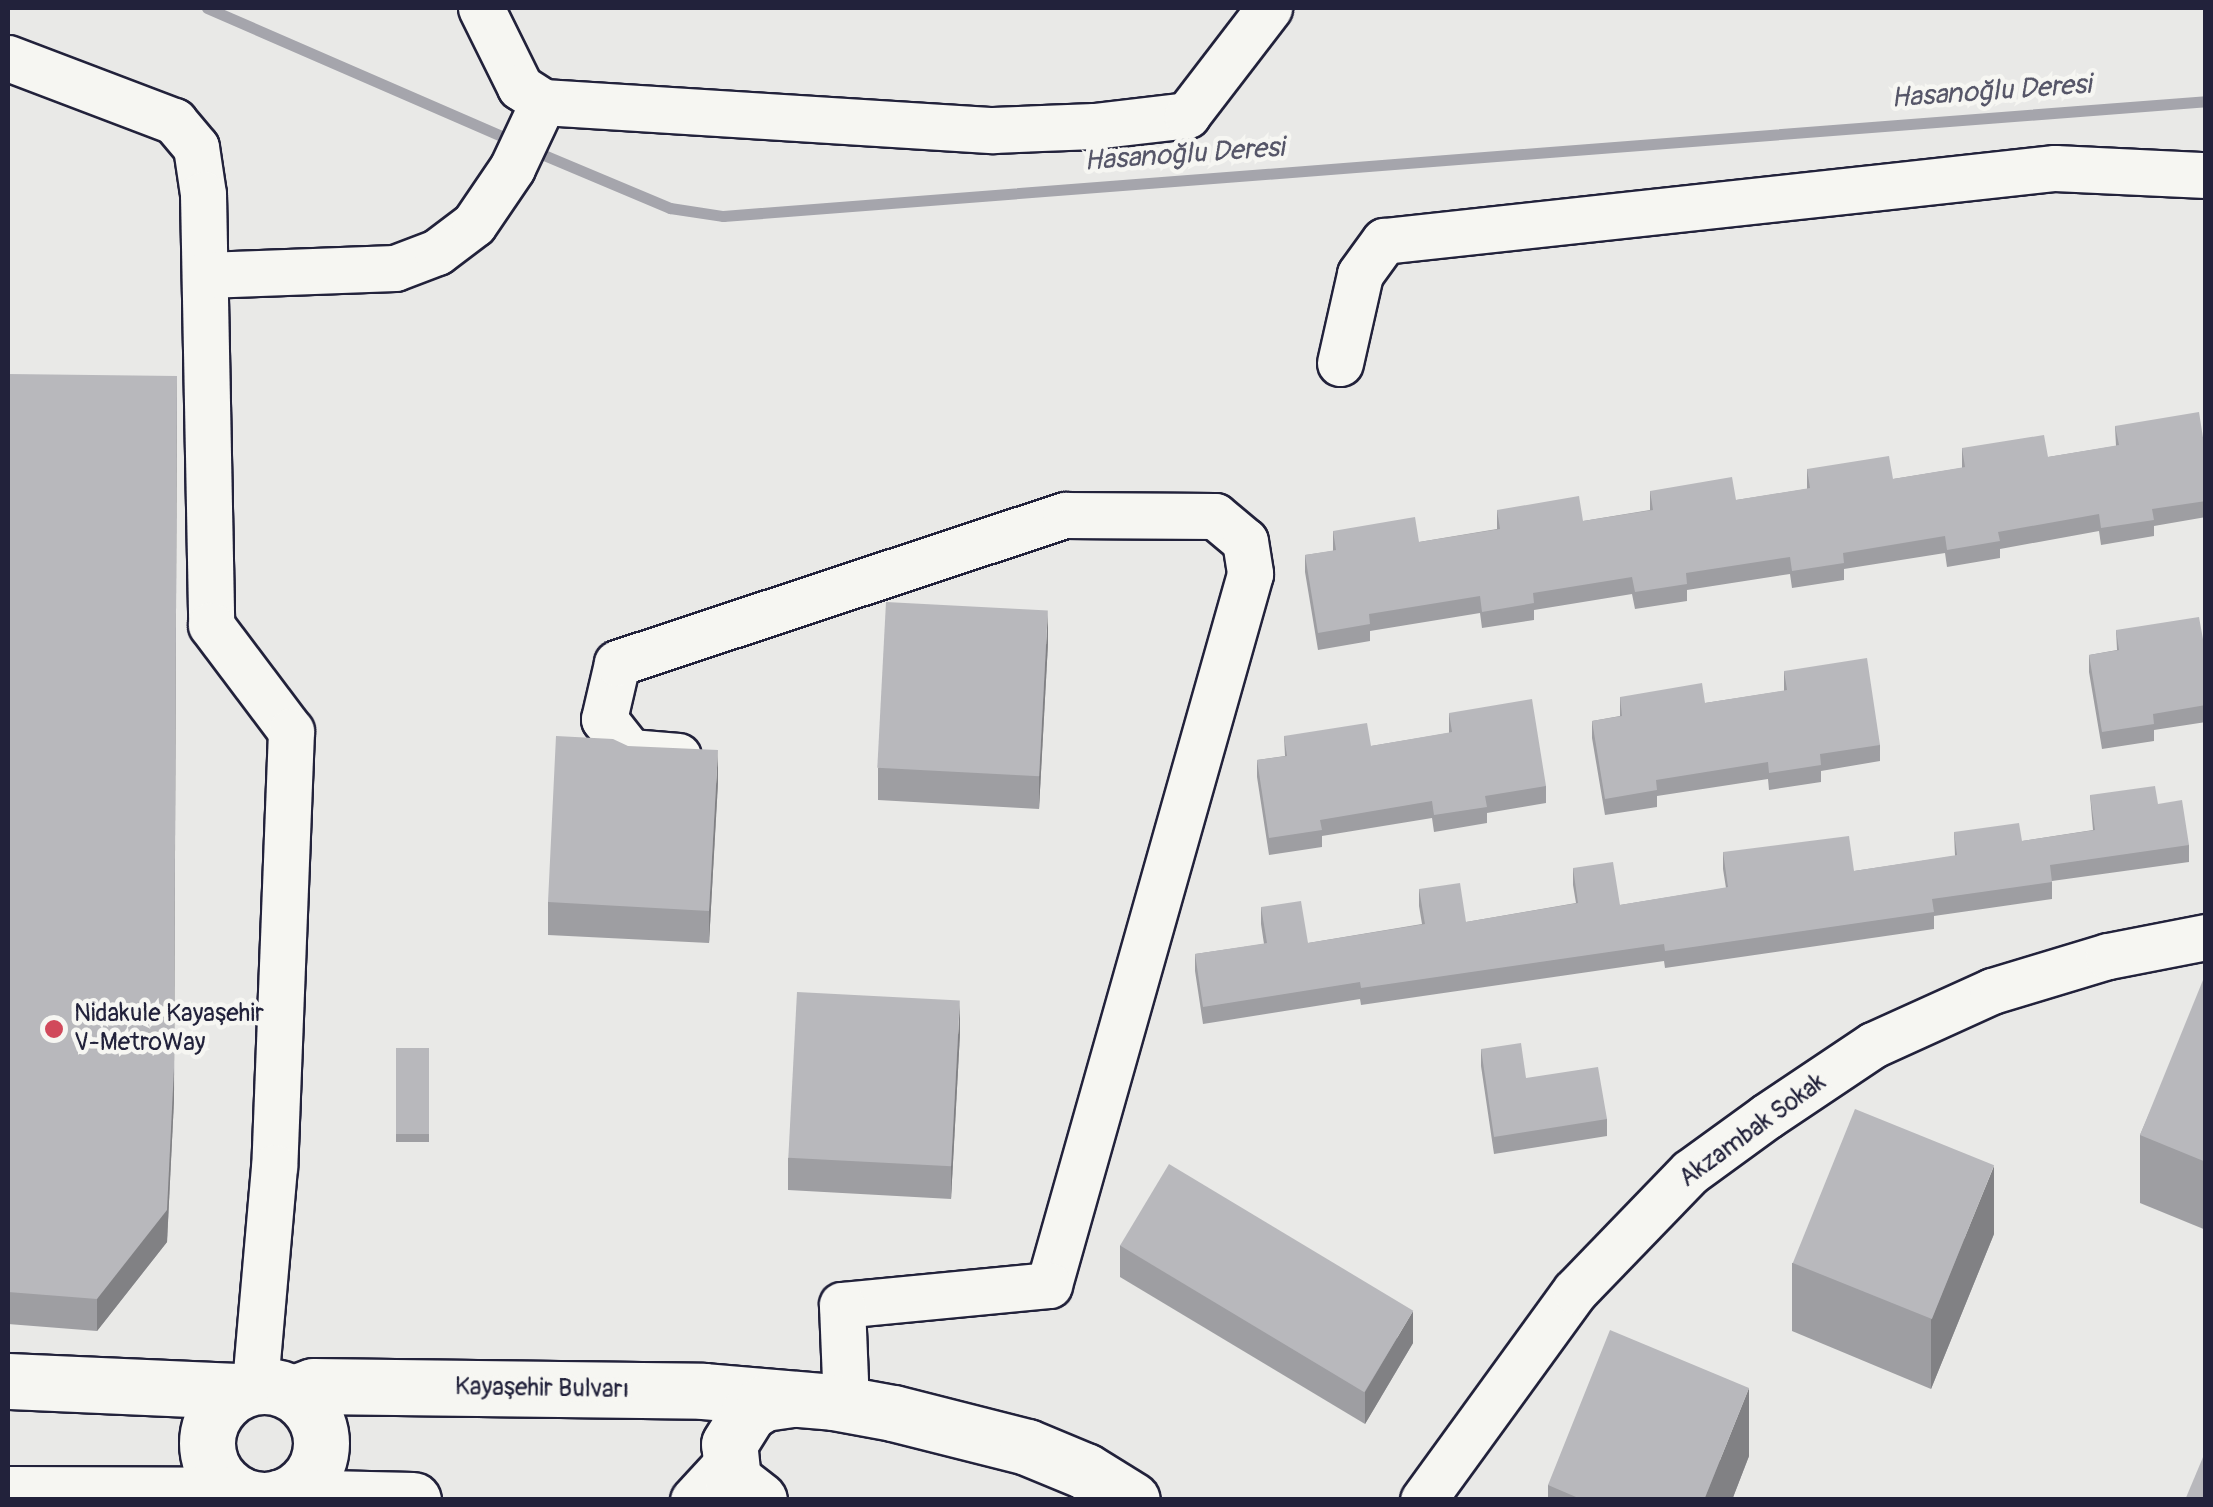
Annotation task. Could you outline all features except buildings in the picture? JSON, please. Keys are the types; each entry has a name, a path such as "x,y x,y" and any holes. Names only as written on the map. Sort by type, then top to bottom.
{"main road":[{"name":"Kayaşehir Bulvarı","path":"8,1381 262,1390 313,1386 703,1391 792,1399 846,1405 1027,1447 1085,1471 1132,1500"},
{"path":"262,1390 308,1406 322,1443 308,1480 260,1496 214,1471 207,1435 223,1402 262,1390"},
{"name":"Kayaşehir Bulvarı","path":"727,1487 736,1426 764,1403 792,1399"},
{"path":"8,1494 413,1500"}],"street":[{"path":"205,275 395,268 437,252 474,224 528,134 520,87 481,8"},
{"path":"528,134 993,130 1094,126 1188,115 1269,8"},
{"path":"8,58 174,121 196,147 203,194 211,625 291,731 262,1390"},
{"path":"1340,363 1360,274 1384,241 2054,168 2206,175"},
{"path":"708,758 630,752 604,720 617,663 1065,515 1215,516 1245,542 1250,574 1049,1284 842,1305 846,1405"},
{"name":"Akzambak Sokak","path":"1423,1500 1575,1291 1690,1172 1767,1116 1873,1045 1992,991 2108,956 2206,937"}],"waterway":[{"name":"Hasanoğlu Deresi","path":"207,8 515,142"},
{"name":"Hasanoğlu Deresi","path":"532,150 670,208 723,216 2206,101"}],"place":[{"name":"Nidakule Kayaşehir V-MetroWay","path":"54,1029"}]}
